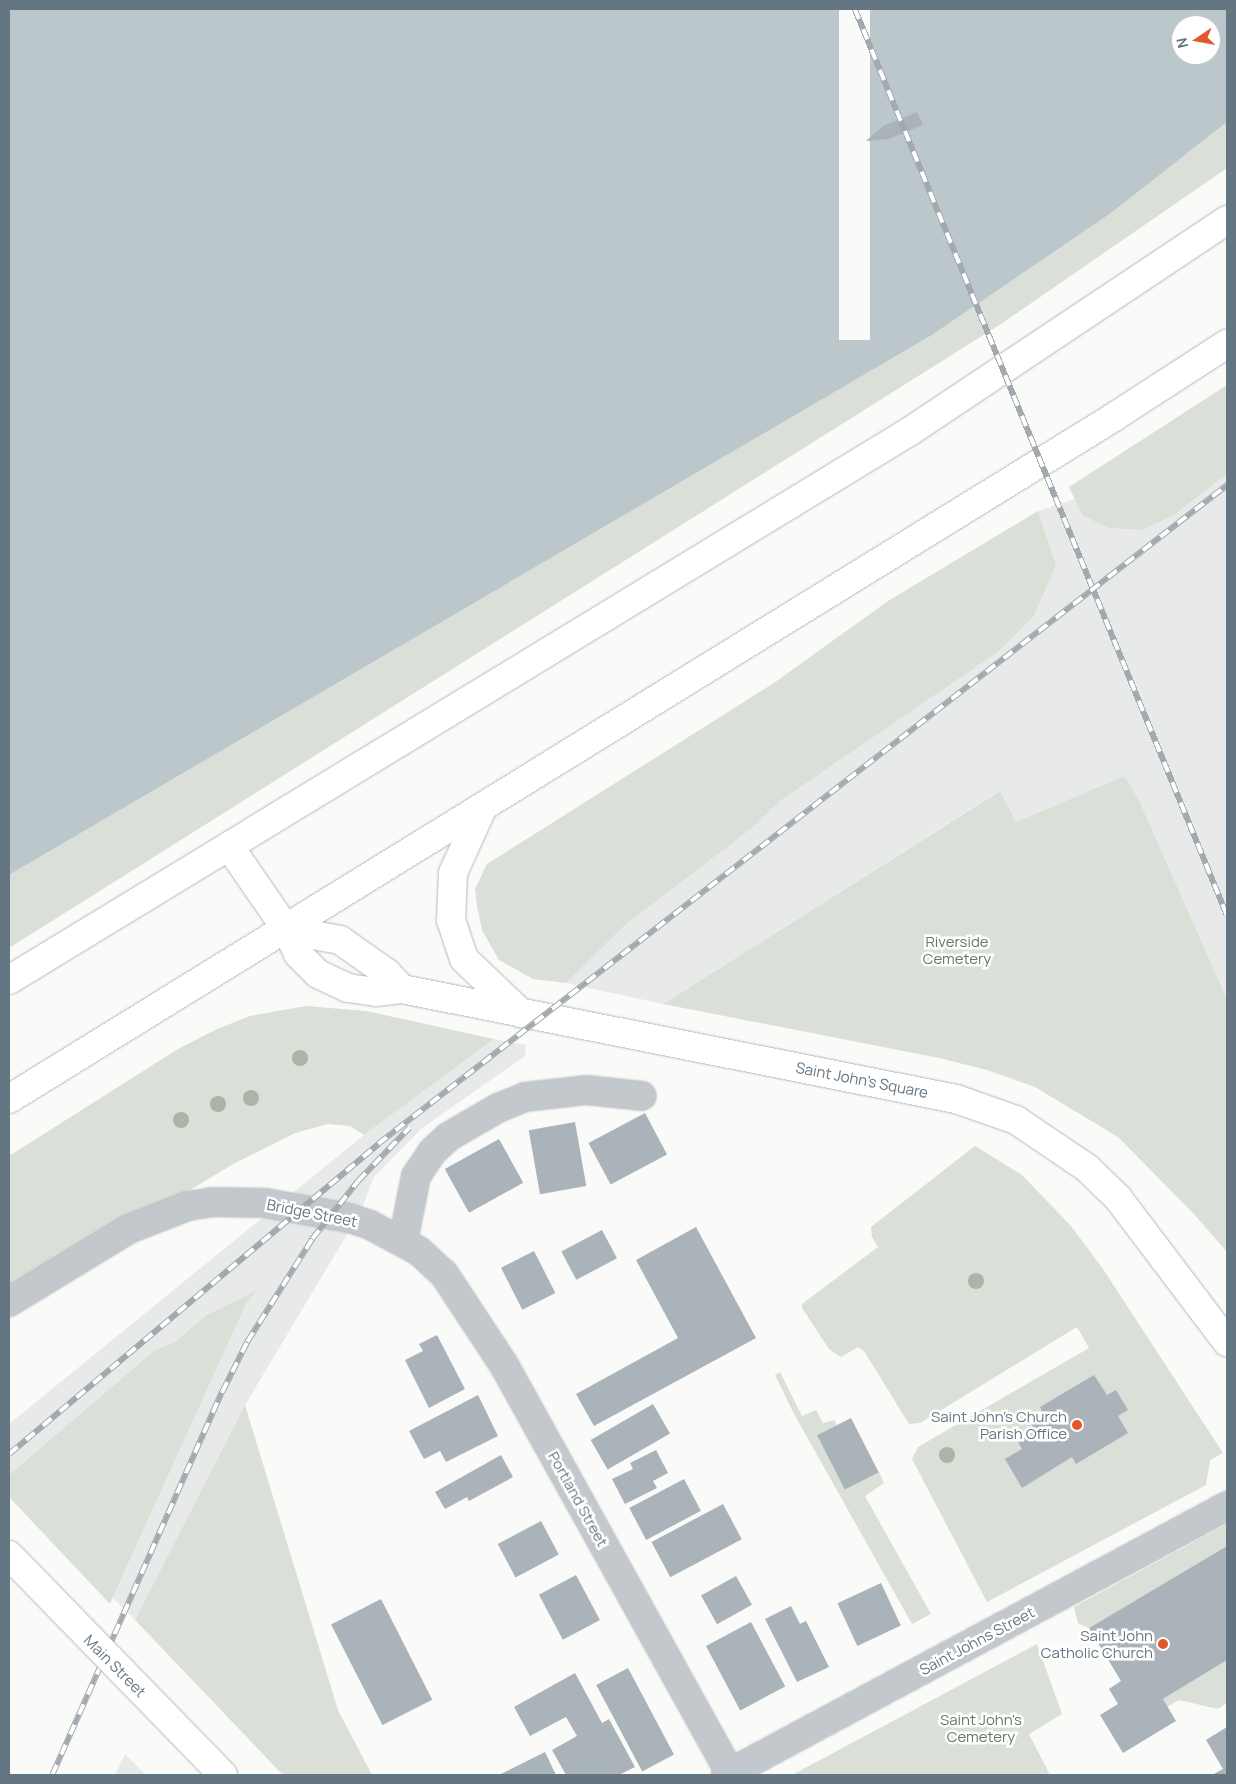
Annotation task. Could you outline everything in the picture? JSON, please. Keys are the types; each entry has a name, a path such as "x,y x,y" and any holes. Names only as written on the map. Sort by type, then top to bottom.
{"highway":[{"path":"9,980 909,432 1227,220"},
{"path":"9,1099 287,930 1227,344"},
{"path":"482,809 453,873 451,920 464,959 521,1013"},
{"name":"Saint John's Square","path":"229,846 287,930 298,954 312,970 331,981 366,992 402,989 956,1099 1004,1114 1053,1142 1096,1175 1144,1230 1227,1342"},
{"path":"287,930 340,940 387,973 402,989"},
{"name":"Main Street","path":"9,1555 224,1775"}],"street":[{"path":"404,1242 416,1176 432,1152 448,1137 498,1108 525,1097 586,1090 642,1096"},
{"name":"Bridge Street","path":"9,1302 129,1229 188,1206 213,1202 265,1203 349,1218 370,1225 404,1242"},
{"name":"Portland Street","path":"404,1242 429,1259 444,1274 504,1365 728,1774"},
{"name":"Saint Johns Street","path":"728,1774 1227,1506"}],"shaded area":[{"path":"9,9 1227,9 1227,122 1111,213 932,335 9,875"},
{"path":"1227,474 1227,999 1138,798 1124,776 1016,822 999,791 663,1004 566,983 624,926 752,828 780,801 998,652 1034,616 1056,565 1038,511 1075,499 1082,515 1108,528 1142,530 1174,515"},
{"path":"494,1039 526,1045 525,1056 421,1129 374,1177 360,1213 245,1405 135,1620 113,1598 246,1304 255,1292 205,1316 175,1342 155,1350 9,1475 9,1424 364,1135"},
{"path":"125,1754 146,1775 115,1775"}],"green space":[{"path":"1227,122 1227,168 1001,324 9,948 9,875 932,335 1111,213"},
{"path":"1227,385 1227,474 1174,515 1142,530 1108,528 1082,515 1069,487"},
{"path":"1038,511 1056,565 1034,616 998,652 780,801 752,828 624,926 566,983 533,979 499,960 482,930 477,906 475,889 487,864 774,683 888,601"},
{"name":"Riverside Cemetery","path":"1124,776 1138,798 1227,999 1227,1252 1193,1213 1118,1137 1035,1087 987,1070 939,1058 663,1004 1000,791 1016,822"},
{"path":"306,1006 366,1011 494,1039 364,1135 350,1126 328,1124 295,1133 235,1163 150,1214 9,1287 9,1156 178,1049 217,1029 250,1016"},
{"path":"975,1146 1022,1175 1071,1226 1103,1269 1223,1453 1210,1460 1206,1485 987,1602 912,1459 918,1447 1089,1348 1077,1327 920,1423 909,1424 864,1351 858,1347 841,1357 829,1349 802,1308 802,1304 878,1247 872,1237 871,1227"},
{"path":"256,1291 246,1304 110,1604 9,1497 9,1475 155,1350 175,1342 205,1316"},
{"path":"780,1372 802,1416 816,1410 823,1423 834,1420 837,1425 817,1436 879,1472 884,1483 865,1496 931,1614 912,1624 794,1414 775,1375"},
{"path":"245,1405 338,1710 372,1775 283,1775 135,1620"},
{"path":"1227,1524 1227,1546 1089,1628 1078,1623 1074,1607"},
{"name":"Saint John's Cemetery","path":"1037,1644 1062,1714 1029,1734 1050,1775 792,1775"},
{"path":"1227,1660 1227,1703 1218,1709 1179,1700 1167,1707 1163,1699"}],"pier":[{"path":"839,9 870,9 870,340 839,340"}],"building":[{"path":"917,112 923,125 889,139 866,141 883,126"},
{"path":"645,1113 667,1154 611,1185 588,1143"},
{"path":"575,1122 586,1186 540,1194 529,1130"},
{"path":"499,1139 523,1183 469,1213 445,1169"},
{"path":"696,1227 756,1338 594,1426 576,1394 678,1338 636,1260"},
{"path":"602,1230 617,1258 576,1280 561,1252"},
{"path":"534,1251 555,1293 522,1310 501,1268"},
{"path":"437,1335 465,1389 429,1408 405,1360 423,1351 419,1344"},
{"name":"Saint John's Church Parish Office","path":"1094,1375 1107,1395 1116,1390 1128,1410 1118,1416 1128,1433 1076,1464 1072,1457 1022,1488 1005,1459 1022,1449 1018,1442 1036,1432 1028,1419 1042,1411 1040,1407"},
{"path":"478,1395 498,1436 446,1462 440,1451 424,1459 409,1431"},
{"path":"653,1404 670,1433 608,1469 591,1440"},
{"path":"851,1418 879,1472 845,1490 817,1435"},
{"path":"656,1450 668,1473 653,1481 657,1488 625,1504 612,1479 633,1469 630,1463"},
{"path":"501,1455 513,1477 469,1501 467,1497 445,1509 435,1492"},
{"path":"684,1479 701,1511 646,1540 629,1508"},
{"path":"723,1504 742,1539 670,1577 651,1542"},
{"path":"541,1521 559,1555 516,1578 498,1544"},
{"name":"Saint John Catholic Church","path":"1227,1546 1227,1660 1163,1699 1176,1721 1123,1753 1100,1715 1118,1704 1109,1689 1121,1681 1089,1628"},
{"path":"576,1575 600,1620 563,1640 539,1595"},
{"path":"736,1576 752,1605 717,1624 701,1595"},
{"path":"881,1583 901,1626 857,1646 837,1603"},
{"path":"381,1599 432,1700 382,1725 331,1624"},
{"path":"791,1606 800,1624 806,1621 829,1667 797,1682 765,1619"},
{"path":"751,1622 785,1686 740,1710 706,1646"},
{"path":"628,1668 674,1755 642,1771 596,1685"},
{"path":"575,1673 602,1723 609,1719 635,1767 619,1775 566,1775 552,1750 577,1736 566,1717 530,1736 514,1707"},
{"path":"1227,1727 1227,1775 1212,1775 1223,1769 1206,1740"},
{"path":"545,1752 556,1775 499,1775"}],"railway":[{"path":"855,9 1227,915"},
{"path":"9,1454 378,1144 1227,485"},
{"path":"52,1775 222,1392 247,1342 312,1239 358,1181 409,1128"}],"place":[{"name":"Saint John's Church Parish Office","path":"1077,1425"},
{"name":"Saint John Catholic Church","path":"1163,1644"}]}
